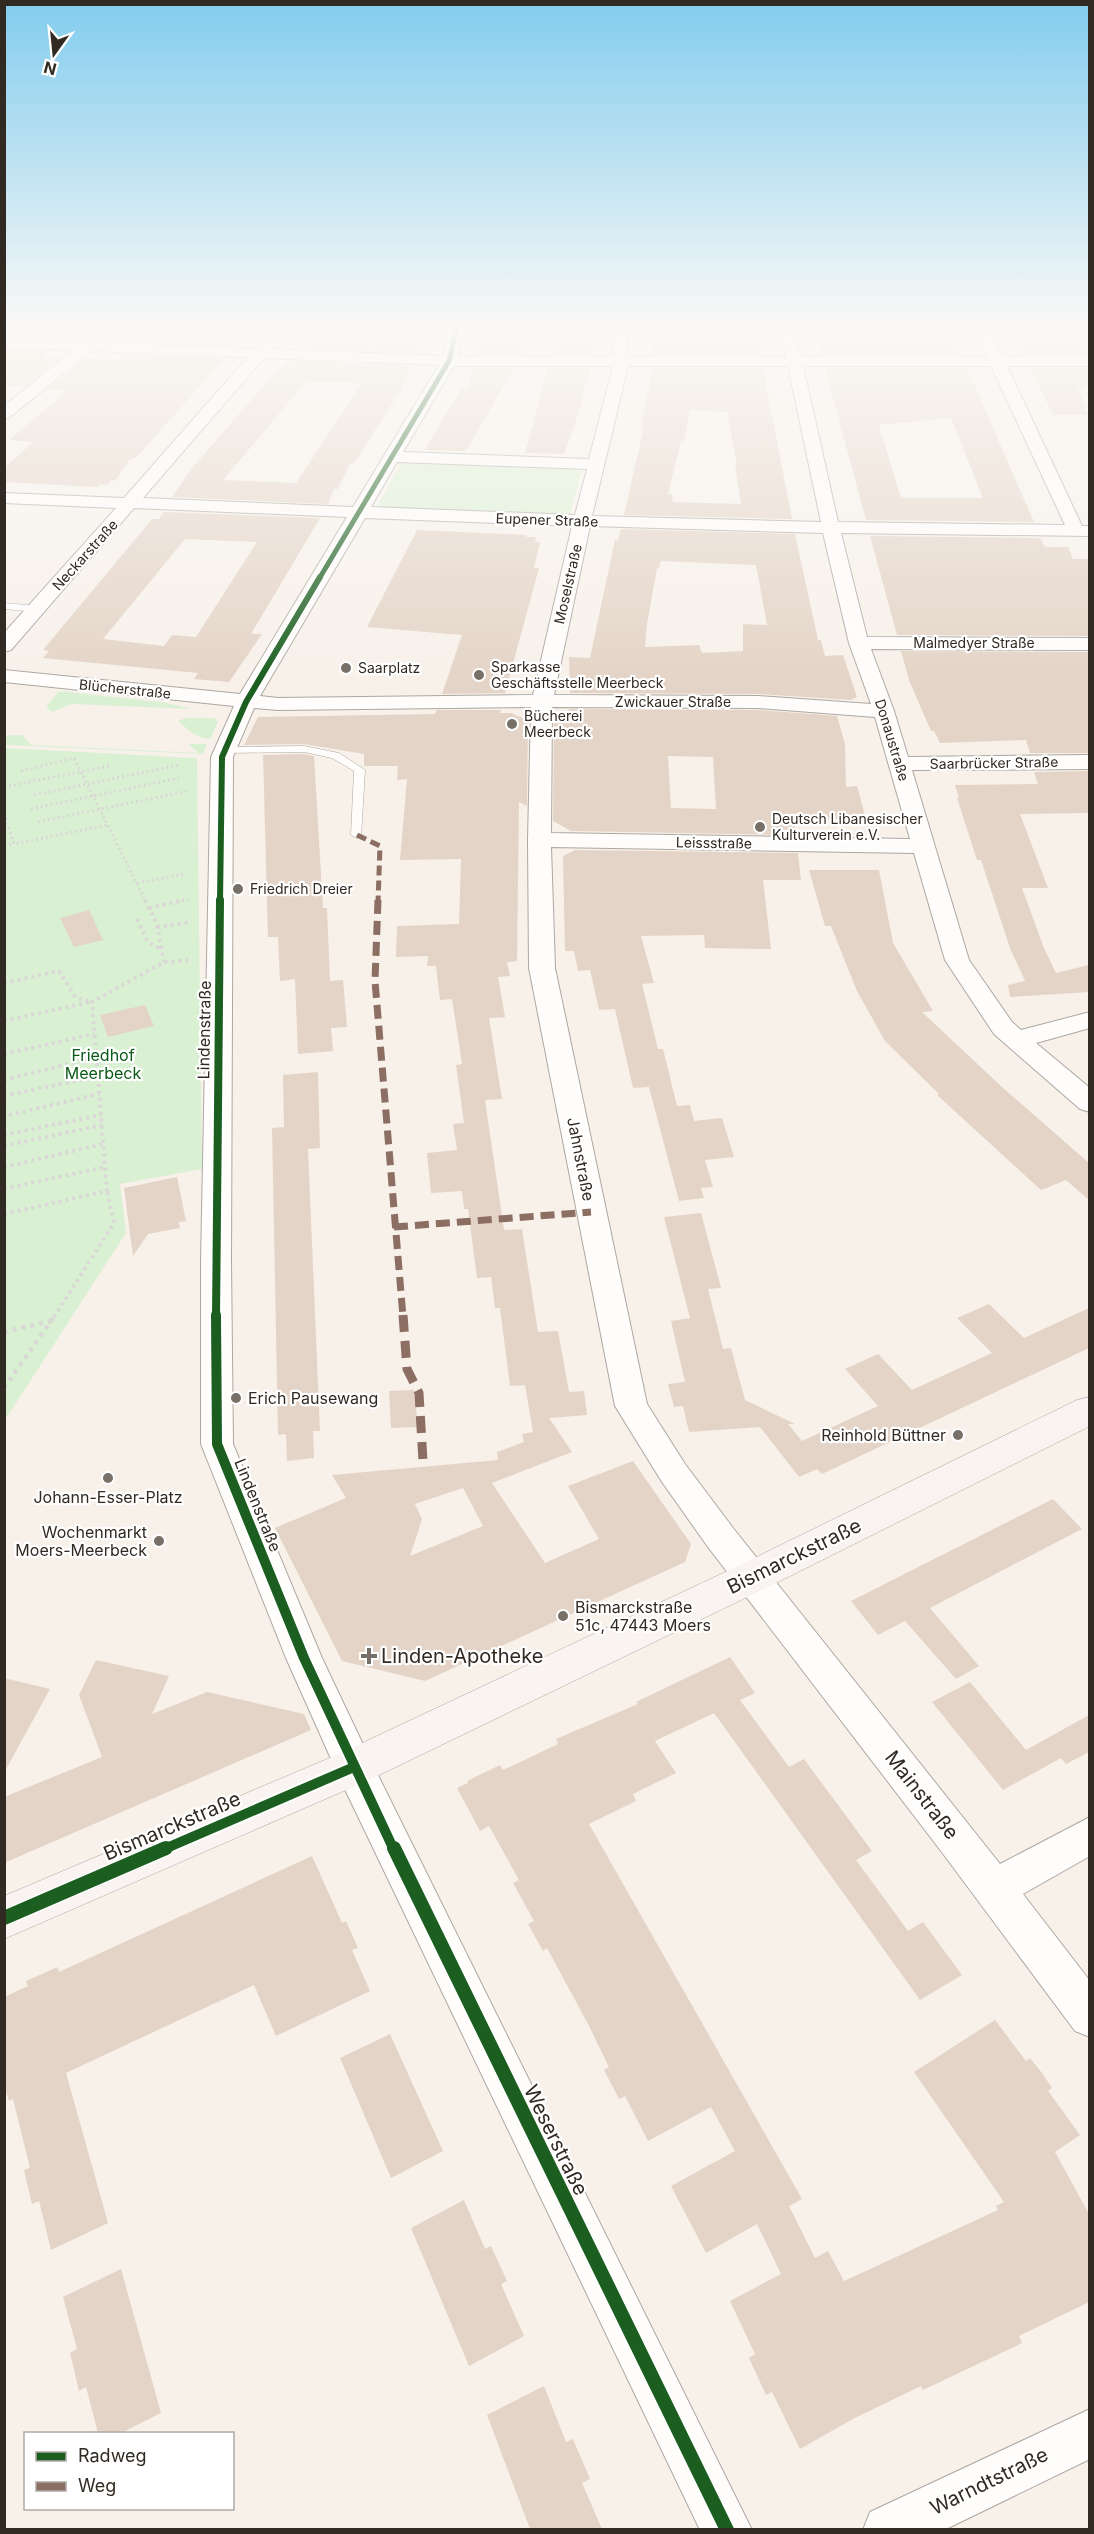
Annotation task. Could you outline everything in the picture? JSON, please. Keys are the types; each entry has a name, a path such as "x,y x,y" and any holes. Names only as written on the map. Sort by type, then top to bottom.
{"main road":[{"name":"Bismarckstraße","path":"4,1918 354,1767 752,1577 1089,1410"}],"street":[{"name":"Neckarstraße","path":"4,646 181,445"},
{"name":"Lindenstraße","path":"354,1767 304,1658 216,1444 222,758 246,702 398,445"},
{"name":"Moselstraße","path":"542,701 582,521 602,445"},
{"name":"Donaustraße","path":"813,445 859,643 884,711 957,960 1003,1029 1089,1103"},
{"path":"1039,445 1083,531"},
{"path":"391,457 597,464"},
{"name":"Eupener Straße","path":"4,498 831,529 1083,531"},
{"name":"Malmedyer Straße","path":"859,643 1089,644"},
{"name":"Blücherstraße","path":"4,676 246,702"},
{"name":"Zwickauer Straße","path":"246,702 278,704 542,701 758,702 884,711"},
{"name":"Jahnstraße","path":"542,701 539,840 542,968 631,1406 652,1442 752,1577"},
{"name":"Saarbrücker Straße","path":"899,764 1089,762"},
{"name":"Leissstraße","path":"539,840 925,846"},
{"path":"1015,1040 1089,1020"},
{"name":"Mainstraße","path":"752,1577 995,1888 1089,2016"},
{"name":"Weserstraße","path":"354,1767 727,2529"},
{"path":"995,1888 1089,1835"},
{"name":"Warndtstraße","path":"888,2529 1089,2433"}],"lane":[{"path":"4,606 38,609"},
{"path":"225,750 304,749 335,755 360,770 357,835"}],"path":[{"path":"21,771 75,758 158,927 164,963"},
{"path":"34,795 179,765"},
{"path":"4,787 109,766"},
{"path":"31,809 179,778"},
{"path":"38,822 188,791"},
{"path":"4,813 14,844"},
{"path":"4,845 107,825"},
{"path":"136,883 185,874"},
{"path":"149,908 190,898"},
{"path":"137,919 148,942 161,949"},
{"path":"158,927 192,922"},
{"path":"4,1021 92,1002 164,963 220,958"},
{"path":"4,983 59,971 76,998 92,1002"},
{"path":"4,1388 51,1322 114,1223 107,1191 92,1002"},
{"path":"4,1054 94,1034"},
{"path":"4,1080 96,1058"},
{"path":"4,1096 98,1076"},
{"path":"9,1115 99,1094"},
{"path":"4,1136 101,1115"},
{"path":"4,1146 102,1125"},
{"path":"4,1167 103,1144"},
{"path":"4,1189 105,1167"},
{"path":"4,1214 107,1191"},
{"path":"4,1332 51,1322"}],"green space":[{"path":"442,461 575,465 574,471 582,470 570,514 377,507 402,462 441,464"},
{"path":"59,691 167,703 192,709 72,704 52,712 46,707"},
{"path":"185,718 214,718 218,722 210,739 196,735 178,721"},
{"path":"22,735 31,745 199,753 188,744 207,744 203,754 5,745 5,737"},
{"name":"Friedhof Meerbeck","path":"5,748 197,758 202,1169 120,1184 126,1233 5,1420"}],"building":[{"path":"29,445 147,445 137,457 129,460 115,481 111,480 108,485 97,487 4,482 4,468"},
{"path":"212,445 252,445 223,480 296,483 321,445 365,445 354,463 350,463 338,489 334,489 328,504 172,497 192,468"},
{"path":"428,445 469,445 466,451 425,450"},
{"path":"527,445 567,445 564,454 525,453"},
{"path":"640,445 680,445 668,494 673,495 672,502 741,504 733,445 778,445 792,519 624,515"},
{"path":"846,445 885,445 901,498 983,498 962,445 1001,445 1034,522 866,520"},
{"path":"164,512 320,518 251,634 262,634 229,682 194,679 198,673 43,658 49,651 43,650 152,519 159,519","holes":["185,539 257,542 196,637 172,635 164,646 103,639"]},
{"path":"621,529 795,534 818,640 821,640 825,656 843,655 857,697 851,700 758,694 570,693 569,657 590,658 615,540 618,540","holes":["661,561 756,565 767,625 743,624 743,651 702,653 699,645 645,647 657,568"]},
{"path":"417,530 527,535 526,537 536,537 535,542 540,542 534,568 539,568 505,693 442,694 462,635 367,627"},
{"path":"870,536 1040,538 1045,547 1068,547 1073,559 1089,559 1089,636 897,635"},
{"path":"901,651 1089,652 1089,753 1030,753 1026,740 940,743 934,731 931,731 909,680"},
{"path":"570,709 758,710 837,716 845,744 846,787 857,786 866,819 794,820 796,835 571,831 553,821 554,718","holes":["668,756 713,757 716,809 671,808"]},
{"path":"437,710 501,710 500,713 511,713 528,720 527,806 519,802 517,961 507,962 510,976 498,977 505,1017 489,1018 502,1099 485,1100 504,1230 522,1229 538,1332 558,1331 569,1392 584,1391 587,1415 549,1418 572,1452 492,1483 545,1563 599,1539 568,1486 633,1461 691,1544 685,1562 425,1681 342,1661 275,1528 346,1498 332,1475 498,1460 497,1452 524,1442 522,1434 533,1432 525,1385 510,1386 500,1308 495,1308 491,1277 477,1278 468,1209 464,1209 462,1191 431,1193 427,1153 457,1150 453,1124 464,1123 456,1065 462,1064 452,999 440,1000 436,966 427,966 428,956 396,957 397,926 459,924 461,859 400,860 407,779 397,780 398,766 364,766 364,754 304,744 244,745 258,717 435,714","holes":["463,1488 483,1526 410,1556 422,1519 415,1504"]},
{"path":"304,754 314,756 323,908 327,908 330,981 343,980 347,1027 331,1028 333,1051 298,1054 295,979 280,981 278,937 268,937 263,755"},
{"path":"1089,771 1089,813 1020,814 1048,888 1022,888 1044,948 1056,973 1089,965 1089,992 1010,997 1008,985 1025,981 1010,948 981,860 977,860 955,785 1038,784 1034,772"},
{"path":"575,850 798,853 801,880 763,880 771,949 705,948 704,935 641,936 654,983 642,984 658,1049 663,1049 677,1106 690,1105 694,1121 722,1118 734,1157 705,1160 713,1187 701,1188 704,1198 679,1201 649,1087 633,1088 615,1009 599,1010 590,970 578,971 574,951 565,951 563,856"},
{"path":"809,870 879,870 893,943 933,1011 922,1012 1002,1087 1089,1163 1089,1200 1066,1180 1041,1190 937,1095 939,1094 885,1041 857,991 831,926 825,926"},
{"path":"89,910 103,940 74,947 60,918"},
{"path":"145,1005 154,1026 108,1037 100,1015"},
{"path":"318,1072 320,1148 308,1149 320,1431 313,1431 314,1458 287,1461 286,1434 278,1435 272,1128 284,1127 283,1075"},
{"path":"177,1177 186,1221 179,1222 180,1228 148,1234 133,1256 124,1188"},
{"path":"701,1213 721,1288 708,1289 723,1349 731,1348 745,1400 795,1424 788,1424 802,1441 878,1406 845,1369 878,1354 912,1390 992,1353 957,1318 989,1304 1024,1338 1089,1308 1089,1348 822,1474 817,1469 799,1477 760,1427 689,1432 683,1406 674,1407 668,1384 685,1382 671,1321 690,1318 664,1217"},
{"path":"414,1390 418,1427 391,1428 389,1391"},
{"path":"1053,1499 1082,1529 930,1608 979,1666 956,1679 905,1621 878,1635 851,1601"},
{"path":"730,1657 755,1693 740,1700 789,1767 804,1759 872,1851 856,1860 908,1931 923,1922 962,1975 920,2000 714,1713 655,1741 676,1773 633,1794 636,1801 589,1824 802,2199 789,2206 815,2258 828,2251 844,2281 998,2210 996,2206 1004,2202 914,2072 995,2020 1026,2061 1030,2058 1042,2073 1052,2088 1048,2091 1080,2135 1055,2152 1089,2214 1089,2302 1019,2336 1022,2343 923,2390 921,2386 853,2419 800,2449 772,2392 766,2395 749,2358 755,2354 730,2301 781,2274 757,2224 706,2253 671,2186 735,2151 711,2107 648,2141 625,2096 619,2099 604,2070 609,2067 588,2024 547,1948 543,1951 528,1924 534,1921 513,1883 519,1880 489,1826 480,1831 457,1788 500,1765 503,1770 558,1744 556,1739 638,1704 636,1702"},
{"path":"96,1660 169,1676 152,1714 207,1692 304,1714 311,1730 4,1863 4,1797 102,1757 79,1695"},
{"path":"4,1678 50,1689 4,1773"},
{"path":"970,1682 1026,1750 1089,1715 1089,1752 1066,1764 1061,1758 1003,1790 932,1702"},
{"path":"312,1856 342,1923 346,1921 358,1948 352,1950 370,1991 276,2036 254,1985 66,2073 108,2223 51,2250 39,2201 32,2204 24,2170 30,2168 13,2099 9,2101 4,2085 4,1997 28,1986 26,1981 57,1967 59,1972"},
{"path":"390,2034 443,2151 391,2178 340,2058"},
{"path":"464,2200 485,2249 491,2246 507,2281 501,2284 524,2336 469,2366 411,2228"},
{"path":"121,2269 161,2413 123,2432 98,2432 86,2387 79,2391 70,2353 77,2349 63,2297"},
{"path":"544,2386 566,2442 573,2439 590,2479 582,2483 602,2529 530,2529 487,2415"}],"marked path":[{"path":"357,835 380,846 375,981 407,1369 419,1393 423,1461"},
{"path":"394,1227 591,1212"}],"cycle path":[{"path":"399,445 246,702 222,757 216,1262 217,1444 304,1658 354,1767 727,2530"},
{"path":"4,1918 354,1767"}],"place":[{"name":"Saarplatz","path":"346,668"},
{"name":"Sparkasse Geschäftsstelle Meerbeck","path":"479,675"},
{"name":"Bücherei Meerbeck","path":"512,724"},
{"name":"Deutsch Libanesischer Kulturverein e.V.","path":"760,827"},
{"name":"Friedrich Dreier","path":"238,889"},
{"name":"Erich Pausewang","path":"236,1398"},
{"name":"Reinhold Büttner","path":"958,1435"},
{"name":"Johann-Esser-Platz","path":"108,1478"},
{"name":"Wochenmarkt Moers-Meerbeck","path":"159,1541"},
{"name":"Bismarckstraße 51c, 47443 Moers","path":"563,1616"},
{"name":"Linden-Apotheke","path":"369,1656"}]}
